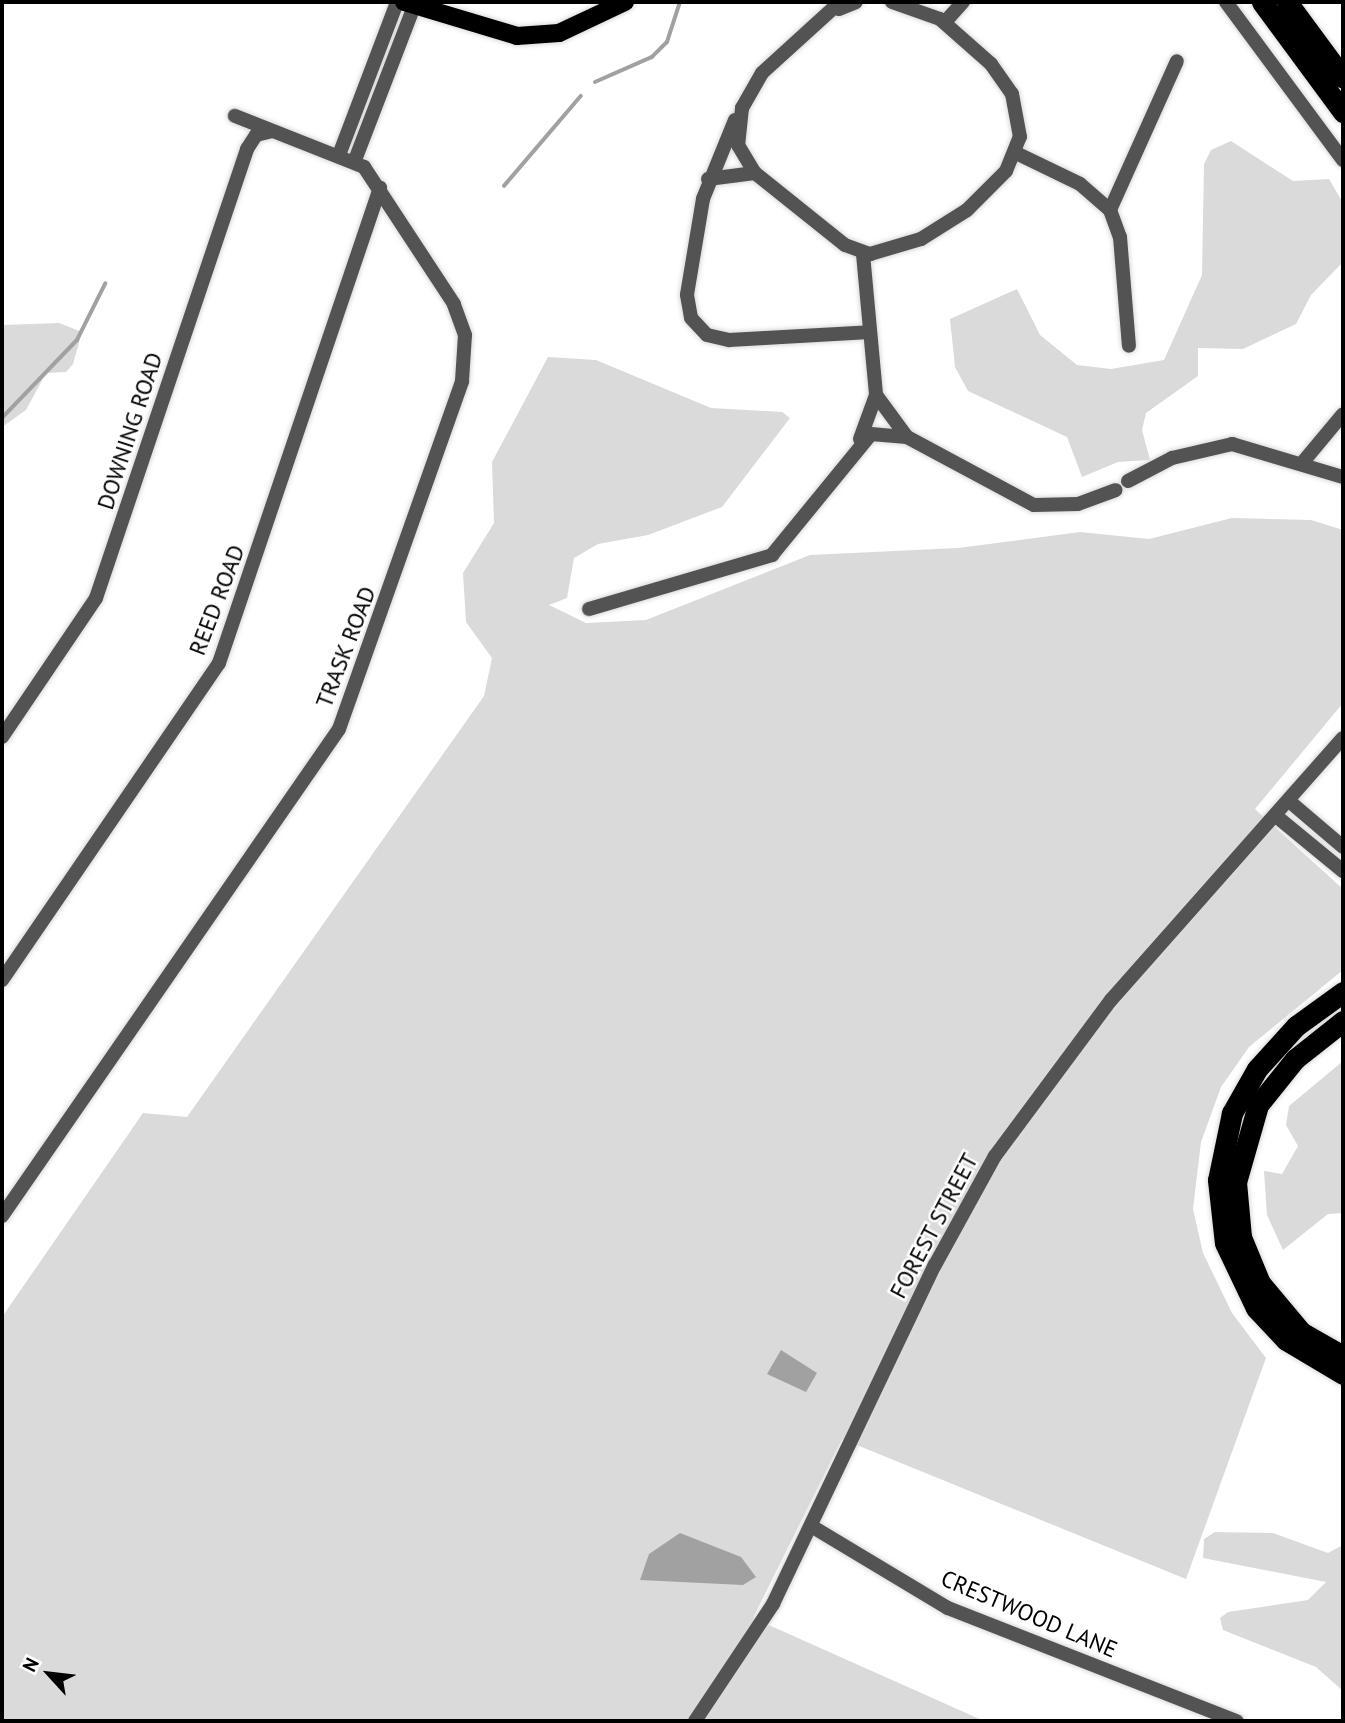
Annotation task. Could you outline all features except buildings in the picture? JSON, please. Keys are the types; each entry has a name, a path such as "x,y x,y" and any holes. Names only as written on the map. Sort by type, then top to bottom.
{"highway":[{"path":"1262,2 1343,112"},
{"path":"1287,2 1343,78"},
{"path":"1343,992 1296,1026 1257,1069 1232,1113 1218,1180 1225,1243 1256,1308 1286,1340 1343,1374"},
{"path":"1343,1021 1294,1059 1258,1105 1236,1182 1241,1237 1260,1283 1301,1332 1343,1356"}],"main road":[{"path":"405,3 484,31 531,36 590,23 625,2"}],"street":[{"path":"856,2 840,5 769,65 742,108 708,178 687,295 698,326 729,340 870,332"},
{"path":"742,108 738,145 755,173 863,254 894,250 952,220 989,191 1016,153 1019,120 1006,83 945,22 896,2"},
{"path":"945,22 963,2"},
{"path":"1227,2 1343,160"},
{"path":"339,155 405,3"},
{"path":"235,116 355,160 405,3"},
{"path":"1110,210 1124,173 1177,61"},
{"name":"DOWNING ROAD","path":"2,737 96,598 247,149 256,135 272,131"},
{"path":"1016,153 1090,191 1110,210 1120,237 1129,346"},
{"name":"TRASK ROAD","path":"2,1216 304,787 339,729 369,658 457,395 466,350 454,304 380,188 355,160"},
{"path":"708,178 755,173"},
{"path":"1090,191 1124,173"},
{"name":"REED ROAD","path":"2,981 219,663 380,188"},
{"path":"589,609 772,555 801,527 860,439 876,395 863,254"},
{"path":"876,395 907,437"},
{"path":"1303,462 1343,414"},
{"path":"860,439 878,432 907,437 1034,505 1078,504 1216,445 1265,449 1343,477"},
{"name":"FOREST STREET","path":"695,1721 763,1621 813,1527 935,1265 995,1157 1104,1009 1343,738"},
{"path":"1289,801 1343,847"},
{"path":"1276,816 1343,871"},
{"name":"CRESTWOOD LANE","path":"813,1527 948,1608 1237,1721"}],"shaded area":[{"path":"1231,141 1293,181 1329,179 1343,203 1343,262 1311,295 1296,324 1243,349 1198,348 1198,376 1146,413 1142,430 1150,460 1118,462 1082,477 1067,437 968,391 955,367 950,319 1017,289 1040,335 1077,365 1111,369 1164,360 1202,275 1204,164 1211,150"},
{"path":"59,323 82,332 73,364 66,372 46,373 26,410 2,427 2,325"},
{"path":"548,357 596,360 711,408 782,412 790,418 722,507 648,535 598,544 574,558 567,598 549,605 586,623 646,620 810,555 958,548 1080,532 1149,539 1232,518 1311,520 1343,530 1343,703 1255,809 1343,889 1343,970 1249,1047 1221,1087 1201,1142 1193,1209 1203,1253 1232,1313 1266,1358 1186,1579 842,1439 753,1618 984,1721 2,1721 2,1317 143,1113 187,1117 484,696 492,658 466,622 463,573 494,523 492,462"},
{"path":"1343,1061 1343,1213 1328,1214 1283,1250 1267,1215 1264,1171 1282,1174 1298,1146 1286,1125 1289,1106"},
{"path":"781,1350 817,1373 806,1392 767,1374"},
{"path":"1215,1532 1273,1533 1328,1553 1343,1545 1343,1691 1316,1667 1223,1630 1220,1618 1228,1612 1308,1600 1326,1582 1203,1558 1204,1539"},
{"path":"680,1533 741,1557 756,1577 743,1585 640,1580 649,1554"}],"waterway":[{"path":"595,82 652,57 667,42 680,2"},
{"path":"504,186 581,96"},
{"path":"2,418 77,340 105,284"}]}
